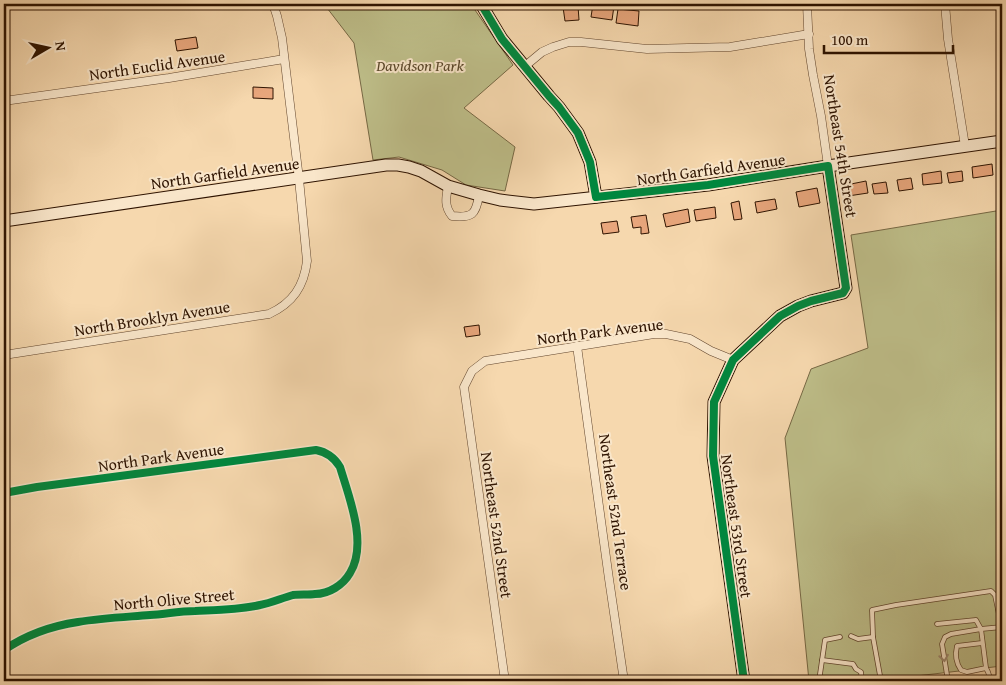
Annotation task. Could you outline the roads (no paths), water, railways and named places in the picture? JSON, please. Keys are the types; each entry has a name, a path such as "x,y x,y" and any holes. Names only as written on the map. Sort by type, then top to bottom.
{"street":[{"path":"273,4 282,38 299,178"},
{"path":"481,4 502,39 559,107 578,133 590,162 596,197"},
{"name":"Northeast 54th Street","path":"807,4 813,75 821,116 846,288 843,293"},
{"path":"944,4 965,146"},
{"path":"524,66 553,47 569,42 646,49 730,47 809,34"},
{"name":"North Euclid Avenue","path":"4,101 169,78 284,59"},
{"name":"North Garfield Avenue","path":"4,222 386,165 409,167 448,186 479,195 500,200 534,204 708,185 1002,141"},
{"name":"North Brooklyn Avenue","path":"4,355 269,314 286,305 301,285 308,261 299,178"},
{"path":"448,186 445,202 452,216 462,217 472,214 478,207 479,195"},
{"name":"Northeast 53rd Street","path":"744,681 713,456 714,402 733,360 780,316 811,301 843,293"},
{"name":"North Park Avenue","path":"470,374 485,361 654,334 666,334 690,339 711,351 733,360"},
{"name":"Northeast 52nd Terrace","path":"577,346 624,681"},
{"name":"Northeast 52nd Street","path":"470,374 464,387 505,681"},
{"name":"North Park Avenue","path":"4,493 316,450 322,451 333,457 340,467 356,522 358,535 355,562 346,579"},
{"name":"North Olive Street","path":"4,650 18,640 32,634 77,622 260,605 291,596 327,592 346,579"}],"lane":[{"path":"880,681 873,637 872,610 990,591 995,595 1002,628 981,629 951,634 945,637 942,644 948,681"},
{"path":"937,624 976,620 981,629 986,668 991,681"},
{"path":"851,636 858,639 873,637"},
{"path":"819,681 825,640 840,638"},
{"path":"982,643 957,646 955,653 961,670 967,672 986,668"},
{"path":"822,660 853,664 861,672 862,681"}],"park label":[{"name":"Davidson Park","path":"420,65"}]}
